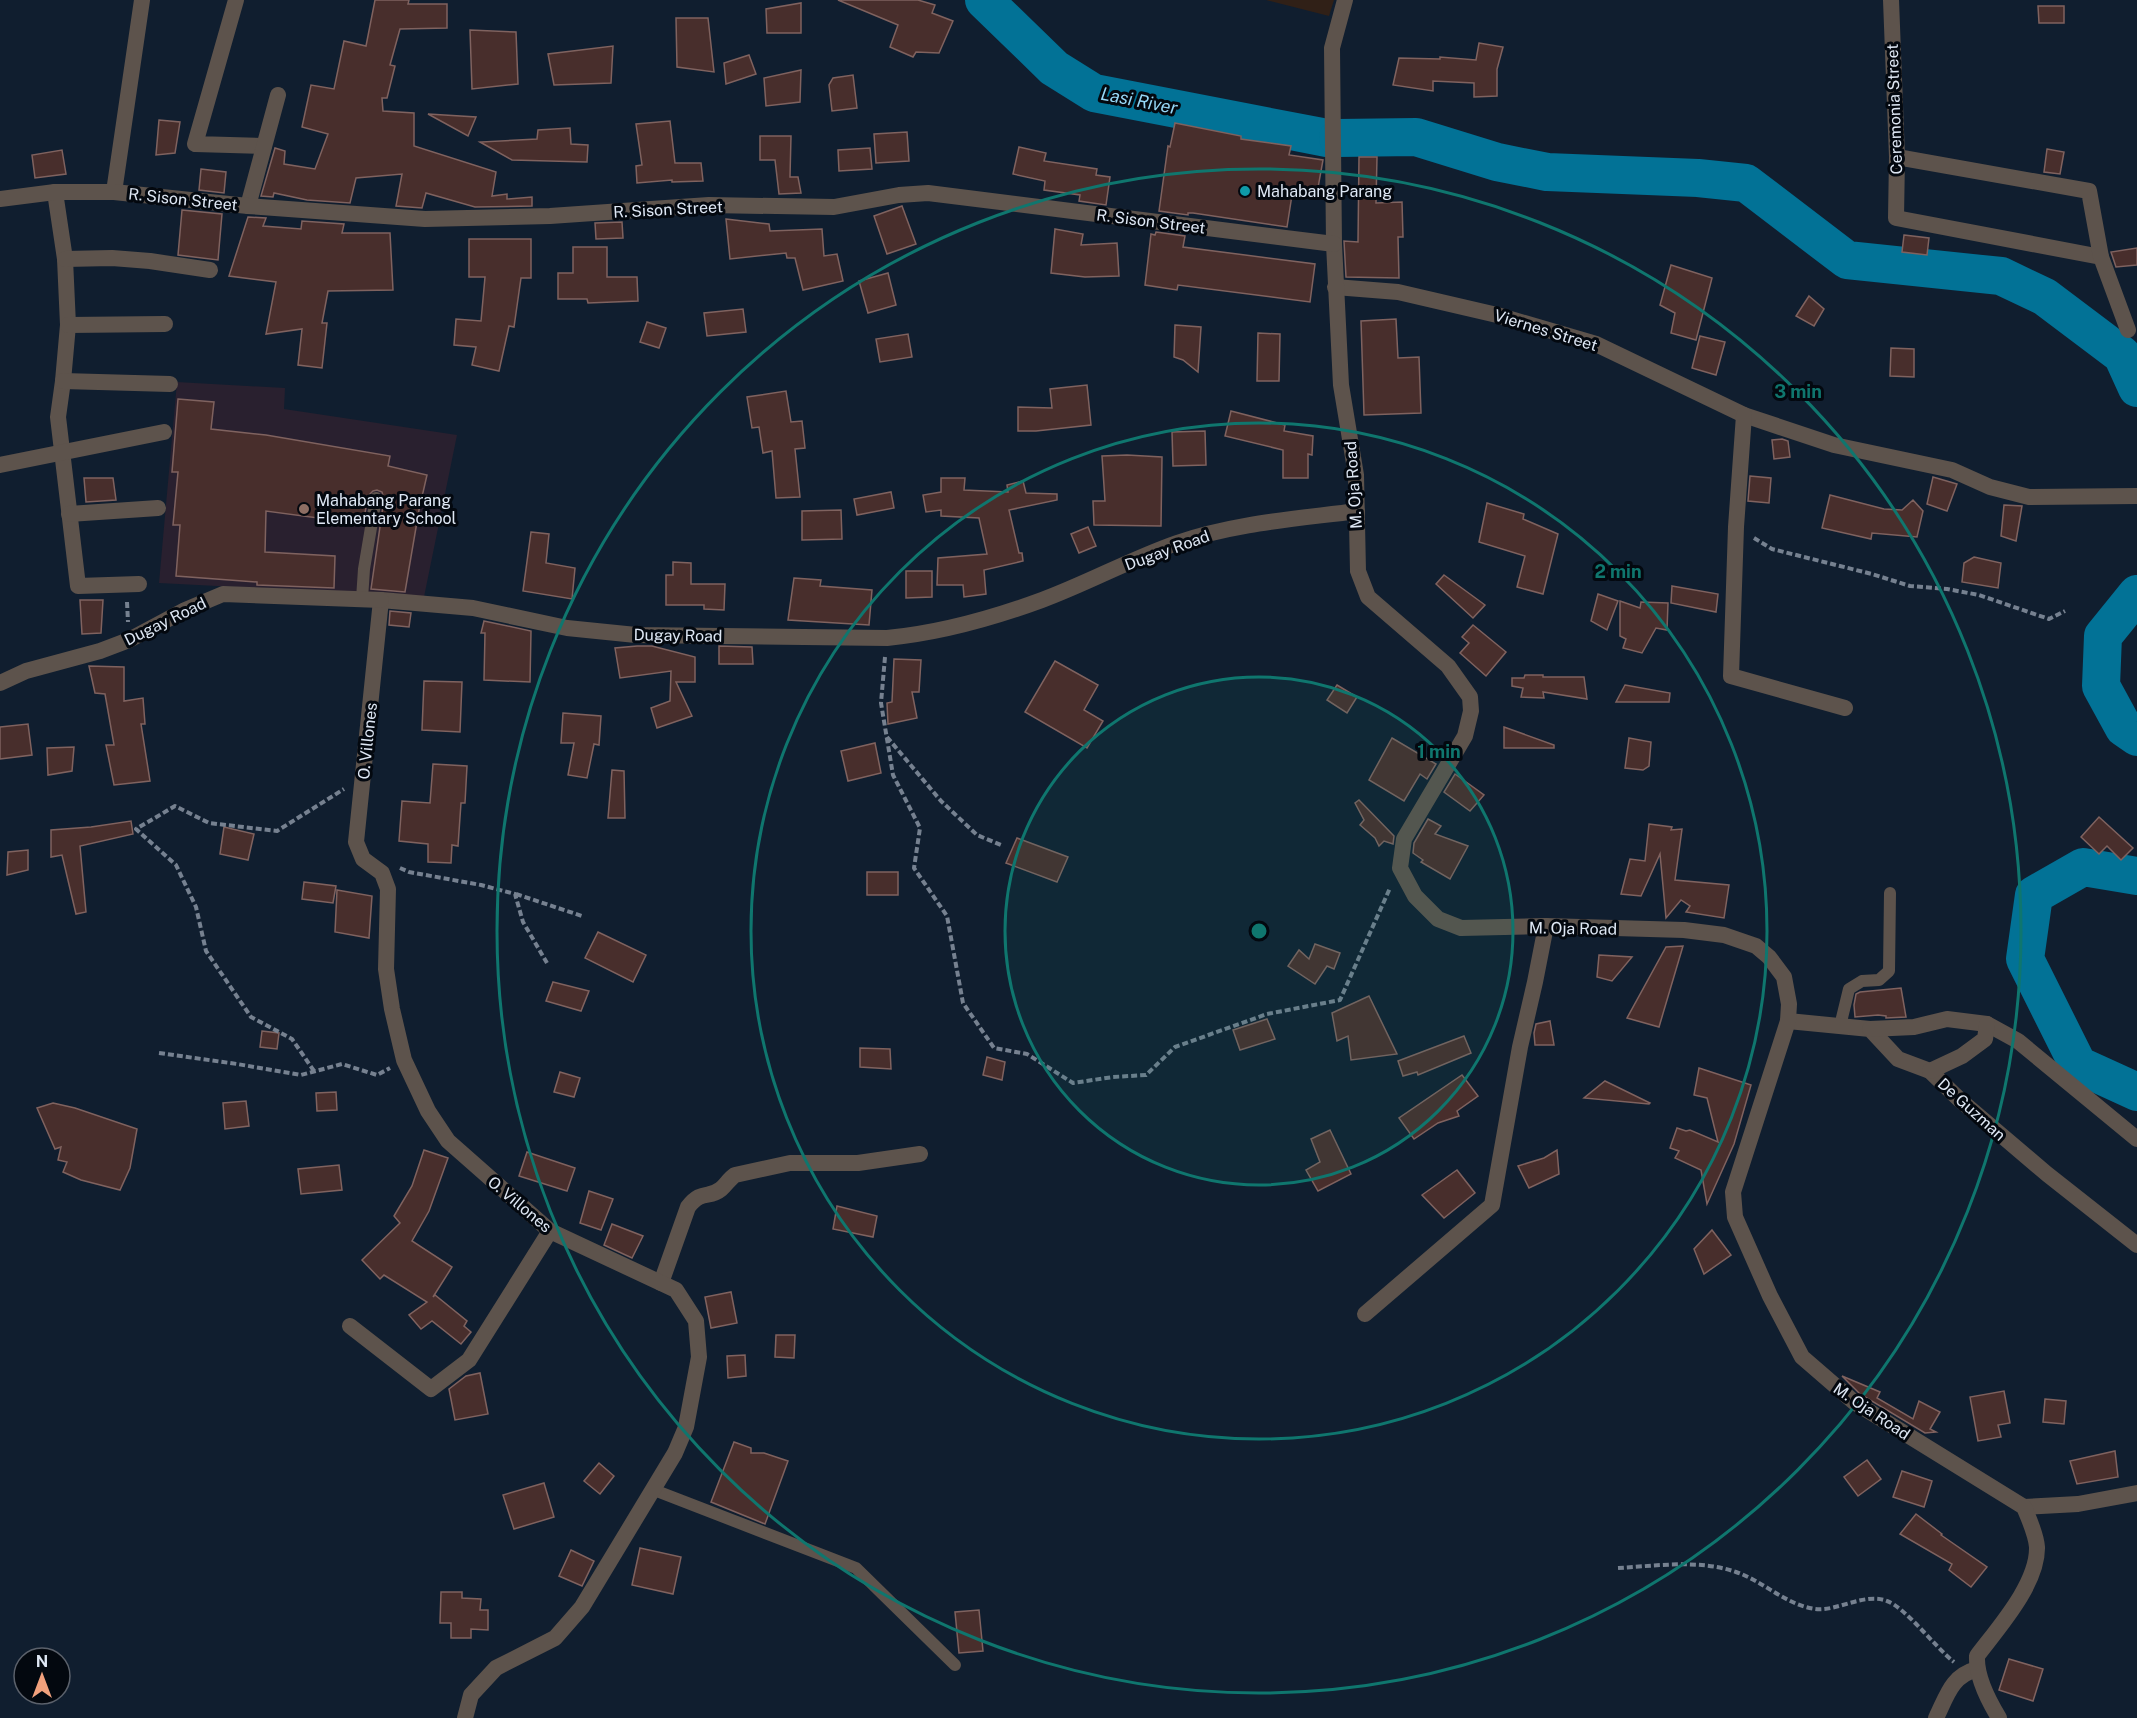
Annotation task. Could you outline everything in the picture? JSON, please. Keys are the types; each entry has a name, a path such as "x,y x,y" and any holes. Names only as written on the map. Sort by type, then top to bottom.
{"street":[{"path":"114,192 142,0"},
{"path":"236,0 195,144 264,146"},
{"name":"M. Oja Road","path":"1345,0 1332,48 1334,244 1341,385 1356,475 1358,571 1368,597 1448,666 1470,697 1471,711 1465,736 1404,839 1400,868 1415,896 1438,919 1461,928 1546,926 1684,930 1724,935 1756,946 1769,957 1784,977 1789,1004 1788,1021 1733,1192 1735,1217 1770,1296 1802,1357 1833,1385 1854,1402 2024,1507"},
{"name":"Ceremonia Street","path":"1891,0 1897,158 1896,218 2102,257"},
{"path":"248,206 278,95"},
{"path":"1897,158 2089,191 2102,257 2128,330"},
{"path":"55,192 64,259 68,325 58,417 78,586 132,584"},
{"name":"R. Sison Street","path":"0,200 55,192 114,192 248,206 424,219 550,216 709,205 834,207 899,195 928,193 1334,244"},
{"path":"64,259 121,259 210,270"},
{"name":"Viernes Street","path":"1335,287 1398,292 1497,315 1596,344 1744,415 1834,445 1952,470 1990,487 2029,497 2137,496"},
{"path":"68,325 165,324"},
{"path":"63,381 170,384"},
{"path":"1744,415 1736,527 1731,676 1845,708"},
{"path":"0,465 164,432"},
{"path":"69,514 158,508"},
{"name":"Dugay Road","path":"0,683 26,671 100,651 129,640 185,610 223,594 381,600 474,608 567,628 636,635 887,638 919,635 976,621 1042,600 1177,543 1236,526 1357,511"},
{"name":"O. Villones","path":"381,600 356,842 363,859 382,873 388,889 386,969 392,1009 404,1060 428,1111 448,1141 550,1231 676,1290 696,1321 699,1357 686,1427 675,1453 582,1607 555,1638 496,1668 471,1695 465,1718"},
{"path":"1365,1314 1492,1205 1520,1047 1546,926"},
{"path":"1788,1021 1870,1029 1914,1027 1947,1019 1987,1024 2018,1041 2137,1139"},
{"path":"1930,1071 1962,1056 1985,1039 1987,1024"},
{"name":"De Guzman","path":"1870,1029 1898,1059 1930,1071 1960,1100 2047,1174 2137,1245"},
{"path":"661,1283 688,1207 702,1194 722,1189 729,1178 735,1175 790,1163 858,1163 920,1154"},
{"path":"350,1326 431,1389 469,1360 550,1231"},
{"path":"1999,1718 1992,1707 1977,1669 1977,1656 2026,1587 2034,1564 2037,1546 2024,1507 2078,1504 2137,1493"},
{"path":"1936,1718 1957,1678 1964,1672 1977,1669"}],"lane":[{"path":"362,599 364,569 376,498"},
{"path":"1840,1026 1849,989 1862,981 1879,980 1889,971 1890,893"},
{"path":"654,1490 856,1568 955,1665"}],"path":[{"path":"1736,527 1772,549 1911,586 1979,595 2049,619 2065,611"},
{"path":"129,640 132,584"},
{"path":"887,638 881,703 893,775 920,828 914,868 947,916 963,1003 994,1048 1027,1054 1073,1083 1146,1075 1175,1047 1267,1014 1340,1000 1400,868"},
{"path":"886,736 941,801 977,835 1001,845"},
{"path":"314,1071 292,1039 251,1017 206,951 196,907 176,865 136,829 175,806 209,823 277,831 364,777"},
{"path":"436,875 515,894 582,916"},
{"path":"515,894 523,922 547,963"},
{"path":"159,1053 301,1075 342,1064 377,1075 404,1060"},
{"path":"1618,1568 1678,1565 1715,1567 1738,1572 1792,1601 1816,1609 1877,1598 1895,1606 1959,1666 1977,1669"}],"shaded area":[{"path":"1266,0 1334,0 1329,16"},
{"name":"Mahabang Parang Elementary School","path":"177,382 285,388 284,409 457,435 424,597 159,583"}],"building":[{"path":"375,0 409,0 408,4 447,4 447,28 400,29 390,65 395,66 387,98 382,98 383,111 414,113 414,146 496,172 492,196 507,194 507,199 532,197 532,206 475,207 426,193 422,208 396,206 402,174 356,178 350,203 307,200 274,193 273,197 261,196 275,148 285,151 284,164 315,169 328,134 302,127 311,85 334,89 344,41 366,46"},
{"path":"838,0 918,0 935,5 932,13 953,21 939,53 916,52 913,57 890,47 898,25"},
{"path":"801,3 801,33 767,33 766,9"},
{"path":"2038,6 2064,6 2064,23 2039,23"},
{"path":"676,18 708,18 714,72 677,67"},
{"path":"470,30 516,32 518,84 472,89"},
{"path":"1479,43 1503,47 1497,69 1497,96 1474,97 1474,83 1433,81 1433,91 1393,85 1399,58 1440,59 1440,57 1476,60"},
{"path":"613,46 611,83 554,85 548,54"},
{"path":"749,55 756,74 726,84 724,63"},
{"path":"801,70 800,102 766,106 764,78"},
{"path":"853,75 857,108 832,111 829,85 833,78"},
{"path":"428,114 476,117 468,136"},
{"path":"159,120 180,122 175,153 156,155"},
{"path":"670,121 675,163 701,163 703,181 672,182 672,180 637,183 636,166 642,165 636,124"},
{"path":"1175,123 1241,136 1241,139 1291,146 1289,155 1323,160 1316,199 1292,195 1287,227 1193,213 1188,213 1188,215 1159,211 1168,146 1170,147"},
{"path":"570,128 571,144 588,145 587,162 512,160 480,142 537,139 538,130"},
{"path":"907,132 909,161 876,163 874,134"},
{"path":"760,136 791,136 790,177 798,177 801,193 779,194 775,160 760,160"},
{"path":"1019,147 1046,153 1044,161 1097,169 1096,175 1110,177 1106,205 1079,201 1080,195 1044,190 1045,181 1013,174"},
{"path":"870,148 872,169 839,171 838,150"},
{"path":"2047,149 2064,152 2060,174 2044,172"},
{"path":"62,150 66,174 35,178 32,155"},
{"path":"1359,157 1377,157 1376,203 1402,202 1403,237 1398,237 1399,278 1346,277 1344,241 1358,242"},
{"path":"201,169 226,172 224,193 199,190"},
{"path":"902,206 916,244 887,254 874,216"},
{"path":"182,210 222,214 218,260 178,255"},
{"path":"248,217 266,218 263,226 301,229 302,221 344,224 342,233 390,233 393,290 328,291 322,323 327,323 322,368 298,365 302,329 266,334 276,282 229,276"},
{"path":"726,219 769,224 770,231 822,229 824,256 837,254 843,281 803,290 795,258 787,258 786,253 730,259"},
{"path":"622,222 623,238 596,239 595,223"},
{"path":"1055,229 1083,234 1081,245 1117,243 1119,276 1085,277 1051,273"},
{"path":"1156,232 1185,236 1183,247 1315,264 1310,302 1178,285 1177,290 1145,285 1151,234 1155,235"},
{"path":"1904,235 1929,238 1927,255 1902,252"},
{"path":"469,239 531,239 531,278 521,278 514,327 509,326 499,371 472,365 476,347 454,345 456,319 481,321 485,277 469,277"},
{"path":"573,247 607,247 607,277 637,277 638,301 588,303 587,299 558,299 558,273 573,273"},
{"path":"2137,248 2137,265 2116,267 2111,252"},
{"path":"1671,265 1712,278 1696,340 1671,333 1675,313 1660,305"},
{"path":"888,273 896,305 868,313 859,281"},
{"path":"1809,296 1824,309 1814,326 1796,316"},
{"path":"743,309 746,332 707,336 704,313"},
{"path":"1396,319 1398,358 1419,357 1421,413 1364,415 1361,321"},
{"path":"647,322 666,328 659,348 640,342"},
{"path":"1175,325 1201,327 1198,372 1183,360 1174,357"},
{"path":"1258,333 1280,334 1279,381 1257,381"},
{"path":"908,334 912,357 880,362 876,339"},
{"path":"1700,336 1725,342 1716,375 1692,368"},
{"path":"1891,348 1914,349 1914,377 1890,376"},
{"path":"1087,385 1091,425 1018,431 1018,407 1052,408 1050,389"},
{"path":"786,391 791,422 802,421 805,448 795,449 800,497 776,498 772,451 763,453 759,427 752,428 747,397"},
{"path":"178,399 214,402 211,429 266,435 390,456 388,466 427,475 405,592 371,589 384,499 382,492 377,490 368,496 363,524 266,511 265,552 335,556 334,588 257,585 257,582 176,576 180,525 173,525 178,472 172,472"},
{"path":"1231,411 1285,425 1284,431 1313,436 1312,455 1308,454 1308,478 1283,478 1283,450 1225,436"},
{"path":"1205,431 1206,465 1173,466 1172,432"},
{"path":"1772,440 1788,441 1790,457 1774,459"},
{"path":"1102,456 1162,457 1161,526 1094,525 1093,501 1105,501"},
{"path":"1750,476 1771,478 1769,503 1748,501"},
{"path":"1933,477 1957,484 1947,511 1927,504"},
{"path":"84,478 113,478 116,500 86,502"},
{"path":"941,478 965,478 964,490 1008,492 1007,485 1023,481 1026,493 1057,494 1057,500 1009,510 1023,561 984,570 986,594 964,597 963,585 937,585 938,558 987,554 979,518 941,516 941,510 926,512 923,495 941,492"},
{"path":"891,492 894,508 857,515 854,499"},
{"path":"1830,495 1884,509 1902,510 1913,500 1923,511 1917,537 1872,533 1871,539 1822,528"},
{"path":"1487,503 1524,514 1523,519 1558,534 1543,594 1517,587 1525,556 1479,542"},
{"path":"2004,505 2022,506 2016,541 2001,536"},
{"path":"841,510 842,539 802,540 802,511"},
{"path":"1088,527 1096,546 1079,553 1071,534"},
{"path":"531,532 549,534 546,563 575,568 572,599 523,591"},
{"path":"1974,557 2001,563 1998,588 1962,582 1964,563"},
{"path":"673,562 691,563 691,584 725,584 724,610 704,609 704,605 666,605 666,575 673,575"},
{"path":"906,571 932,571 932,597 906,598"},
{"path":"1444,575 1485,605 1473,618 1436,584"},
{"path":"794,578 821,580 820,586 872,590 869,625 788,620"},
{"path":"1672,586 1718,594 1716,612 1671,603"},
{"path":"1598,594 1618,601 1607,630 1591,621"},
{"path":"80,600 103,600 101,633 82,634"},
{"path":"1620,601 1640,608 1641,602 1668,603 1667,630 1656,628 1642,653 1623,648 1626,639 1620,636"},
{"path":"390,611 411,613 409,627 389,625"},
{"path":"484,621 531,631 530,682 484,680 485,633 481,633"},
{"path":"1473,625 1506,652 1486,676 1460,653 1469,643 1462,637"},
{"path":"652,646 695,657 695,682 676,682 692,716 657,728 651,708 670,701 671,671 620,678 615,648"},
{"path":"719,646 752,647 753,664 719,664"},
{"path":"894,659 921,660 919,692 912,692 917,718 888,724 887,703 892,702"},
{"path":"1055,661 1098,685 1084,710 1103,721 1087,748 1025,712"},
{"path":"89,666 124,667 124,701 143,698 145,724 141,724 150,781 114,785 106,745 114,745 105,694 95,693"},
{"path":"1525,675 1584,677 1587,699 1543,692 1544,698 1521,697 1523,688 1512,686 1512,678 1524,678"},
{"path":"424,681 462,682 460,732 422,730"},
{"path":"1337,685 1357,697 1347,713 1327,700"},
{"path":"1625,685 1670,693 1669,702 1616,702"},
{"path":"563,713 601,716 599,745 594,744 587,778 568,775 574,743 561,743"},
{"path":"28,724 32,755 0,759 0,727"},
{"path":"1504,727 1554,745 1554,748 1504,748"},
{"path":"1392,738 1436,764 1427,779 1420,774 1404,801 1369,780"},
{"path":"1629,738 1651,742 1649,766 1643,770 1625,768"},
{"path":"875,743 881,773 848,781 841,751"},
{"path":"74,747 72,771 48,775 47,748"},
{"path":"433,764 467,766 465,803 461,803 458,846 452,845 451,863 428,862 428,844 399,841 402,801 430,803"},
{"path":"612,770 624,771 625,818 608,818"},
{"path":"1455,774 1484,795 1470,811 1444,792"},
{"path":"1359,800 1394,836 1393,844 1384,841 1379,846 1375,838 1360,825 1364,820 1355,803"},
{"path":"2099,817 2133,848 2121,860 2107,846 2099,854 2081,837"},
{"path":"1428,819 1441,826 1435,834 1468,846 1450,879 1421,862 1423,860 1413,853 1414,843"},
{"path":"131,821 133,834 80,846 86,912 76,914 62,855 51,857 51,830"},
{"path":"1649,824 1672,827 1671,830 1682,829 1675,880 1729,885 1724,918 1686,912 1690,906 1681,900 1666,918 1660,854 1641,896 1621,894 1630,859 1645,861"},
{"path":"224,827 254,834 248,860 220,854"},
{"path":"1017,838 1068,857 1057,882 1006,863"},
{"path":"28,850 28,870 7,875 8,852"},
{"path":"867,872 898,872 898,895 867,895"},
{"path":"304,882 336,886 333,903 302,899"},
{"path":"337,890 372,896 369,938 335,932"},
{"path":"598,932 646,955 633,982 585,958"},
{"path":"1315,944 1340,953 1334,969 1327,966 1315,984 1288,966 1299,950 1309,959"},
{"path":"1683,946 1659,1027 1627,1018 1666,947"},
{"path":"1599,955 1632,957 1612,981 1597,977"},
{"path":"553,982 589,991 581,1011 546,1001"},
{"path":"1901,988 1906,1017 1886,1018 1886,1016 1878,1015 1855,1017 1856,994"},
{"path":"1369,996 1397,1054 1351,1060 1348,1036 1337,1041 1332,1013"},
{"path":"1267,1019 1275,1039 1240,1050 1233,1030"},
{"path":"1550,1021 1554,1045 1535,1045 1536,1024"},
{"path":"262,1031 279,1033 277,1049 260,1047"},
{"path":"1464,1036 1471,1053 1418,1075 1417,1072 1403,1076 1398,1061"},
{"path":"860,1048 890,1049 891,1069 860,1067"},
{"path":"987,1057 1005,1062 1002,1080 983,1075"},
{"path":"1699,1068 1751,1085 1734,1144 1707,1204 1701,1170 1675,1158 1679,1151 1670,1148 1677,1128 1690,1130 1718,1142 1707,1098 1694,1095"},
{"path":"560,1072 580,1078 574,1097 554,1092"},
{"path":"1462,1075 1478,1096 1457,1111 1459,1116 1438,1123 1414,1139 1399,1118"},
{"path":"1605,1081 1650,1103 1584,1098"},
{"path":"336,1092 337,1110 317,1111 316,1093"},
{"path":"246,1101 249,1126 225,1129 223,1103"},
{"path":"53,1103 137,1129 130,1168 120,1190 81,1180 63,1172 67,1162 58,1160 61,1147 55,1149 37,1108"},
{"path":"1330,1130 1351,1174 1318,1191 1306,1170 1320,1162 1311,1139"},
{"path":"424,1150 448,1158 429,1211 412,1241 452,1267 433,1297 435,1295 467,1321 464,1326 471,1332 461,1344 432,1321 421,1329 409,1315 427,1302 384,1275 380,1279 362,1260 400,1223 394,1216 412,1186"},
{"path":"1557,1150 1559,1174 1529,1188 1518,1166 1544,1158"},
{"path":"527,1152 575,1168 567,1191 519,1176"},
{"path":"339,1165 342,1190 301,1194 298,1169"},
{"path":"1457,1170 1475,1193 1444,1218 1422,1195"},
{"path":"589,1191 613,1199 601,1230 580,1223"},
{"path":"837,1206 877,1216 873,1237 833,1229"},
{"path":"612,1224 643,1236 632,1258 604,1245"},
{"path":"1712,1230 1731,1255 1704,1274 1694,1249"},
{"path":"731,1292 737,1323 711,1328 705,1297"},
{"path":"776,1335 795,1335 794,1358 775,1357"},
{"path":"745,1355 746,1376 728,1378 727,1356"},
{"path":"480,1373 488,1414 455,1420 449,1389 466,1376"},
{"path":"1842,1376 1880,1392 1877,1398 1913,1419 1919,1401 1940,1412 1930,1429 1936,1432 1925,1433 1860,1394"},
{"path":"2004,1391 2010,1423 1998,1425 2001,1437 1978,1441 1970,1397"},
{"path":"2045,1399 2066,1401 2064,1424 2043,1422"},
{"path":"734,1442 751,1448 751,1453 764,1453 788,1461 765,1524 711,1502"},
{"path":"2115,1451 2118,1477 2077,1484 2070,1461"},
{"path":"1867,1460 1881,1479 1858,1496 1844,1477"},
{"path":"599,1463 614,1476 600,1494 584,1481"},
{"path":"1902,1471 1932,1481 1924,1507 1893,1497"},
{"path":"544,1483 554,1517 514,1529 503,1495"},
{"path":"1916,1514 1941,1535 1987,1567 1971,1587 1949,1570 1952,1564 1900,1534"},
{"path":"640,1548 681,1557 673,1594 632,1585"},
{"path":"571,1550 594,1561 582,1586 559,1576"},
{"path":"441,1592 462,1592 462,1598 481,1599 480,1610 488,1610 488,1630 471,1629 471,1638 451,1638 451,1623 440,1623"},
{"path":"979,1610 983,1651 959,1653 955,1612"},
{"path":"2009,1659 2043,1669 2033,1701 1999,1690"}],"waterway":[{"name":"Lasi River","path":"984,0 1054,68 1094,93 1327,138"},
{"path":"1338,138 1416,137 1497,162 1547,172 1698,178 1746,183 1847,260 2001,276 2045,297 2122,355 2137,388"},
{"path":"2137,594 2103,636 2101,686 2124,728 2137,737"},
{"path":"2137,876 2083,867 2034,895 2025,959 2078,1065 2137,1092"}],"place":[{"name":"Mahabang Parang","path":"1245,191"},
{"name":"Mahabang Parang Elementary School","path":"304,509"}]}
